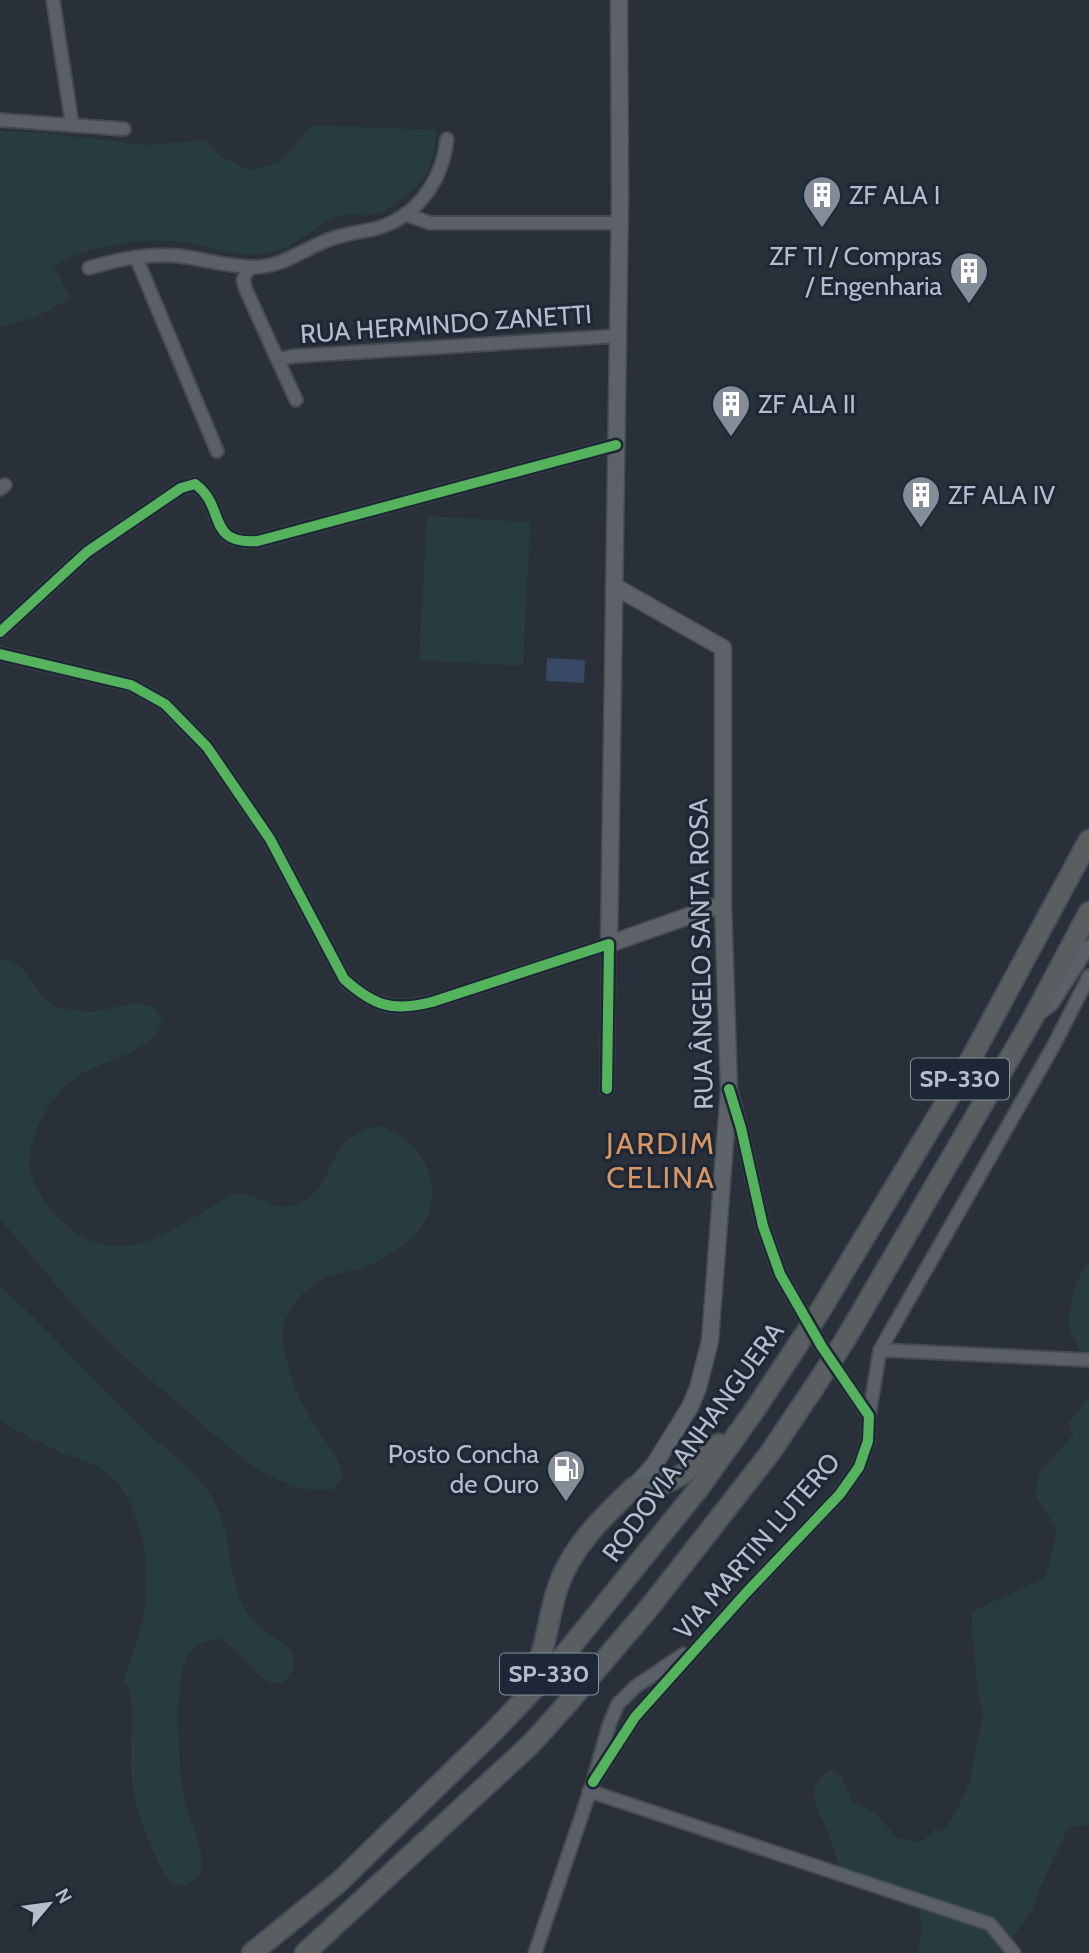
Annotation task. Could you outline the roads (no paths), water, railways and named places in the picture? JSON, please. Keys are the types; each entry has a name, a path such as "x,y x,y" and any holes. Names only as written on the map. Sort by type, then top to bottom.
{"highway":[{"name":"RODOVIA ANHANGUERA","path":"252,1953 338,1883 493,1732 570,1648 699,1488 820,1311 959,1081 1089,840"},
{"name":"SP-330","path":"305,1953 531,1744 657,1598 770,1453 845,1340 1033,1018 1089,912"},
{"path":"493,1732 534,1674 544,1652 557,1588 568,1564 602,1518 633,1488 656,1487 702,1460 756,1408"}],"main road":[{"path":"619,0 620,223 609,944 723,904"},
{"name":"RUA ÂNGELO SANTA ROSA","path":"614,586 723,648 723,904 729,1089 711,1328 703,1371 690,1407 654,1465 633,1488"}],"street":[{"path":"52,0 72,124"},
{"path":"0,120 124,129"},
{"path":"89,268 136,257 178,256 249,267 267,266 285,261 326,241 374,229 405,214 423,199 444,161 447,139"},
{"path":"405,214 429,223 620,223"},
{"path":"136,257 217,451"},
{"path":"249,267 243,280 246,290 296,400"},
{"name":"RUA HERMINDO ZANETTI","path":"278,359 618,335"},
{"path":"0,632 87,552 181,488 195,484 206,492 223,533 238,543 258,541 616,445"},
{"path":"0,654 131,685 165,704 207,747 270,839 344,979 360,994 382,1006 407,1008 432,1002 609,944 607,1089"},
{"path":"1033,1018 1052,1004 1089,946"},
{"path":"1089,976 1054,1045 880,1350 1089,1360"},
{"path":"729,1089 764,1226 780,1274 822,1347 869,1416"},
{"name":"VIA MARTIN LUTERO","path":"591,1786 638,1715 840,1494 859,1466 867,1441 880,1350"},
{"name":"VIA MARTIN LUTERO","path":"535,1953 591,1786 601,1747 621,1700 705,1639"},
{"path":"621,1700 636,1701 638,1715"},
{"path":"591,1786 990,1924 1014,1953"}],"water":[{"path":"547,658 585,660 584,683 546,681"}],"place":[{"name":"ZF ALA I","path":"822,229"},
{"name":"ZF TI / Compras / Engenharia","path":"969,305"},
{"name":"ZF ALA II","path":"731,438"},
{"name":"ZF ALA IV","path":"921,529"},
{"name":"Posto Concha de Ouro","path":"566,1503"}],"district":[{"name":"JARDIM CELINA","path":"661,1161"}]}
